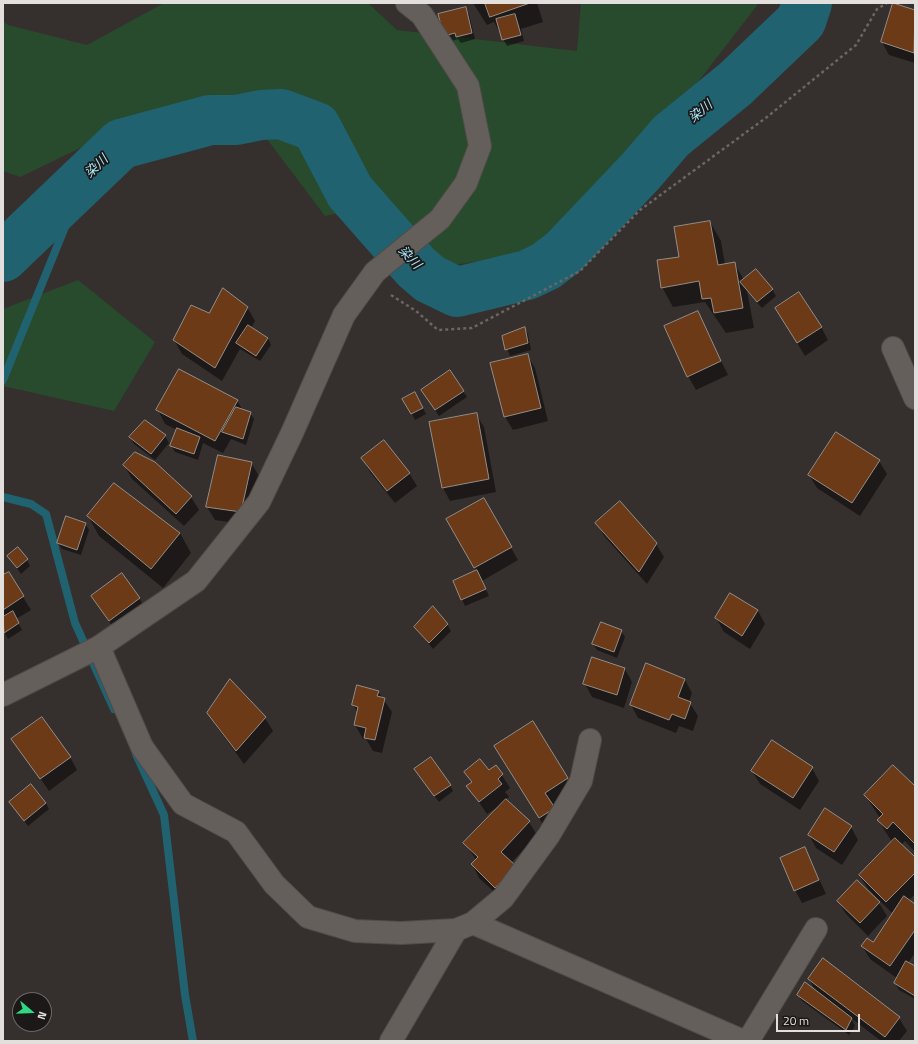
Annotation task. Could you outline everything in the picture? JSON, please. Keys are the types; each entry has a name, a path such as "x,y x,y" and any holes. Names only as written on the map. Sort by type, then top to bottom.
{"street":[{"path":"3,695 99,647 196,581 259,502 292,433 344,314 372,277 440,219 466,183 480,146 468,86 422,16 407,3"},
{"path":"893,348 915,398"},
{"path":"99,647 142,747 183,804 236,832 274,884 308,917 355,931 401,933 464,926 742,1041"},
{"path":"391,1041 464,926 503,898 549,835 581,781 590,740"},
{"path":"748,1041 816,929"}],"path":[{"path":"372,277 438,330 472,328 580,271 640,210 767,117 856,46 877,9 887,3"}],"green space":[{"path":"164,3 368,3 397,30 577,51 581,3 759,3 684,100 541,244 496,259 446,266 364,207 325,216 264,135 149,115 20,177 3,171 3,21 8,25 87,45"},
{"path":"78,280 155,342 114,411 3,386 3,309"}],"building":[{"path":"485,3 530,3 490,17"},
{"path":"893,3 915,10 914,53 881,42"},
{"path":"466,7 472,33 456,37 455,33 444,36 438,14"},
{"path":"515,14 521,35 502,40 496,19"},
{"path":"710,221 718,265 735,262 743,308 714,313 711,298 702,299 699,281 661,288 657,260 679,257 674,227"},
{"path":"756,269 773,289 757,302 740,282"},
{"path":"223,288 248,307 215,368 173,340 191,305 209,313"},
{"path":"799,292 822,327 797,343 775,308"},
{"path":"698,311 721,361 687,377 664,326"},
{"path":"248,325 268,338 256,356 236,343"},
{"path":"525,327 528,343 505,350 502,336"},
{"path":"528,354 541,408 504,417 490,363"},
{"path":"179,369 238,400 215,441 156,410"},
{"path":"450,370 464,391 435,410 421,390"},
{"path":"415,392 423,408 411,414 402,399"},
{"path":"236,407 251,412 243,439 222,432"},
{"path":"477,413 489,479 442,488 429,422"},
{"path":"145,420 166,435 151,454 129,437"},
{"path":"177,428 200,437 194,454 170,446"},
{"path":"836,432 880,460 852,503 808,475"},
{"path":"384,440 410,473 387,491 361,458"},
{"path":"135,452 155,462 192,496 176,514 123,465"},
{"path":"218,455 252,462 241,512 206,507"},
{"path":"114,483 180,533 151,569 87,516"},
{"path":"484,498 512,547 474,568 446,519"},
{"path":"620,501 657,543 639,572 595,523"},
{"path":"66,516 86,523 77,550 57,543"},
{"path":"18,547 28,559 17,568 7,556"},
{"path":"477,570 486,589 461,600 453,581"},
{"path":"9,572 24,596 3,610 3,575"},
{"path":"122,573 140,598 109,621 91,596"},
{"path":"730,593 758,610 742,636 715,618"},
{"path":"433,606 448,624 429,643 414,627"},
{"path":"13,611 19,623 4,633 3,617"},
{"path":"601,622 622,630 614,652 592,644"},
{"path":"592,657 625,668 617,695 583,684"},
{"path":"646,663 685,679 678,697 691,702 685,719 672,714 669,720 630,705"},
{"path":"230,679 266,717 236,751 207,713"},
{"path":"357,685 379,691 377,696 385,698 375,740 364,738 366,728 354,725 358,707 352,705"},
{"path":"42,717 71,757 40,779 11,739"},
{"path":"533,721 568,778 545,793 555,808 539,818 494,746"},
{"path":"772,740 813,767 793,798 751,771"},
{"path":"431,757 451,785 434,796 414,769"},
{"path":"480,759 489,770 496,765 503,774 498,779 502,784 479,802 466,786 472,782 464,772"},
{"path":"893,765 915,786 915,844 893,822 887,829 877,820 883,814 864,795"},
{"path":"31,784 46,803 24,821 9,802"},
{"path":"506,799 530,821 501,852 516,866 495,888 471,864 478,857 463,843"},
{"path":"825,808 852,826 834,852 808,835"},
{"path":"895,838 915,857 915,873 886,902 859,875"},
{"path":"805,847 819,880 794,891 780,858"},
{"path":"857,880 880,902 860,923 837,901"},
{"path":"904,896 915,904 915,930 890,966 861,946 867,938 873,942"},
{"path":"823,958 900,1017 885,1037 808,979"},
{"path":"906,961 915,966 915,996 894,983"},
{"path":"805,982 852,1018 846,1030 797,995"}],"waterway":[{"name":"染川","path":"3,257 121,144 210,120 236,120 261,115 281,114 316,127 350,192 416,267 430,279 457,292 527,275 546,266 564,252 640,172 671,136 735,84 801,21 807,3"},
{"path":"3,380 65,227 49,214"},
{"path":"3,497 31,504 46,514 75,623 114,709"},
{"path":"136,754 164,815 185,995 193,1041"}]}
